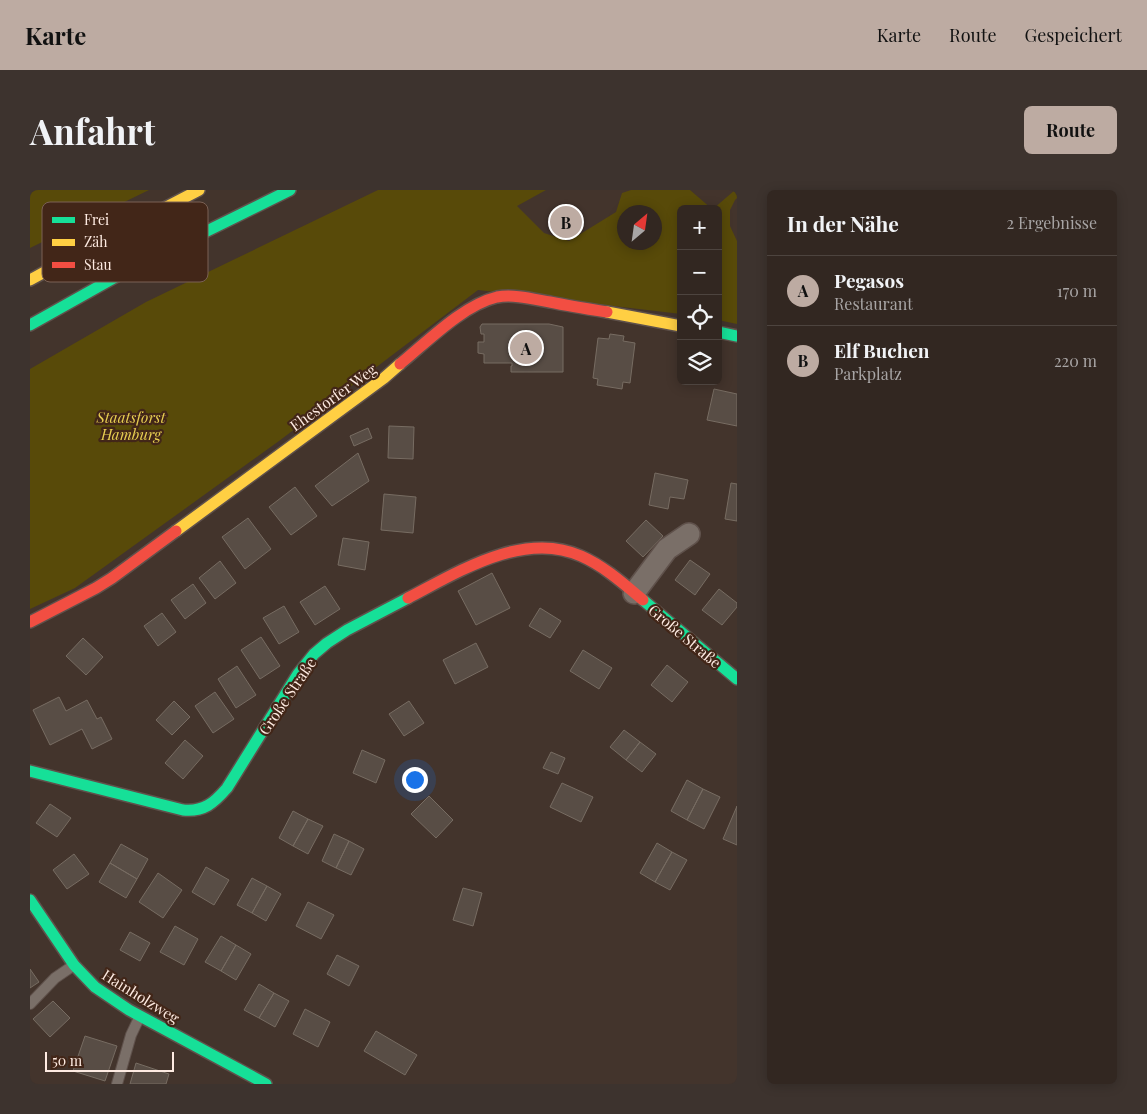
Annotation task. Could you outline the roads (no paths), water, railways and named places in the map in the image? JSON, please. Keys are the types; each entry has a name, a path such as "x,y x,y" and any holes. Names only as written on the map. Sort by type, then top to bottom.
{"main road":[{"path":"176,202 199,190"},
{"path":"208,230 290,190"},
{"path":"30,280 42,273"},
{"path":"30,325 107,282"},
{"name":"Ehestorfer Weg","path":"30,622 112,578 384,378 460,316 482,302 506,296 528,298 677,325"},
{"path":"722,333 737,336"},
{"name":"Große Straße","path":"30,771 183,810 199,810 215,802 227,788 292,683 318,650 372,616 461,571 506,553 522,550 551,548 588,558 634,593 737,679"},
{"name":"Hainholzweg","path":"30,900 74,965 95,987 140,1016 266,1084"}],"street":[{"name":"Große Straße","path":"634,593 667,549 689,534"}],"lane":[{"path":"30,1004 55,978 74,965"},
{"path":"117,1084 131,1035 140,1016"}],"place":[{"name":"Elf Buchen","path":"566,222"},
{"name":"Pegasos","path":"526,348"}],"park label":[{"name":"Staatsforst Hamburg","path":"131,426"}]}
